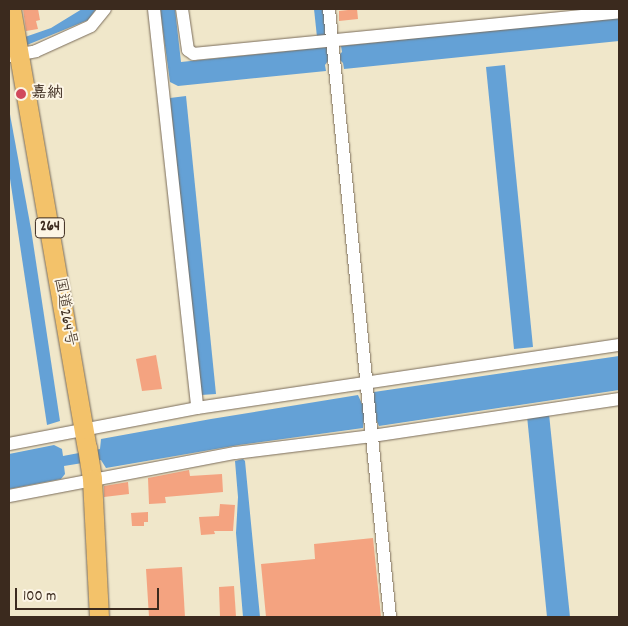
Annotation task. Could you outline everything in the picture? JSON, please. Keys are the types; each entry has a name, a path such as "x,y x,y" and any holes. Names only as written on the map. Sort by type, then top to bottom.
{"highway":[{"name":"国道264号","path":"11,9 14,55 88,455 99,617"}],"street":[{"path":"14,55 36,51 91,26 106,9"},
{"path":"154,9 197,408"},
{"path":"182,9 188,50 194,54 334,52 619,12"},
{"path":"329,9 390,617"},
{"path":"9,496 88,455 197,408 619,345"},
{"path":"9,444 88,455 235,453 372,436 619,399"}],"water":[{"path":"82,9 96,9 88,20 27,45 25,37 51,28"},
{"path":"160,9 175,9 181,62 327,47 339,55 342,52 341,46 619,17 619,41 344,69 343,63 340,60 328,61 325,65 326,71 178,86 170,82"},
{"path":"314,9 324,9 326,36 317,37"},
{"path":"505,65 533,347 514,349 486,67"},
{"path":"186,96 216,394 201,395 170,98"},
{"path":"9,109 31,229 60,421 47,425 9,172"},
{"path":"619,356 619,390 379,426 375,417 364,418 363,428 239,445 106,468 101,460 64,466 65,474 61,479 9,489 9,454 54,445 62,449 63,456 100,449 101,439 211,419 358,395 362,404 372,403 374,392"},
{"path":"549,414 570,617 547,617 527,416"},
{"path":"243,459 245,461 260,617 243,617 236,533 238,497 235,461"}],"building":[{"path":"23,9 38,9 40,20 36,21 38,29 26,31"},
{"path":"357,9 358,19 339,21 339,11"},
{"path":"156,355 162,389 142,391 136,359"},
{"path":"189,470 190,476 222,474 223,492 165,497 166,503 149,504 148,478"},
{"path":"128,482 129,494 104,497 104,486"},
{"path":"220,504 235,505 233,531 214,531 215,534 201,535 199,517 219,516"},
{"path":"148,512 148,522 144,522 144,526 132,526 131,513"},
{"path":"373,538 381,617 266,617 261,564 315,559 314,544"},
{"path":"182,567 185,617 149,617 146,569"},
{"path":"234,586 236,617 220,617 219,587"}],"place":[{"name":"嘉納","path":"21,94"}]}
